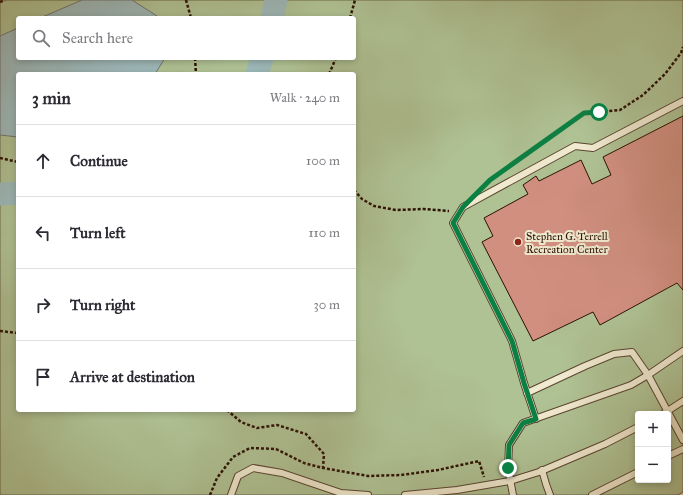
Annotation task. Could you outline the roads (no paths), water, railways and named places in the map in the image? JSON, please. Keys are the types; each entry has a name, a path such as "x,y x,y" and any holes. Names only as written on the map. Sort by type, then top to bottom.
{"lane":[{"path":"536,419 512,341 453,223 463,207 575,146 593,148 683,101"},
{"path":"512,495 508,468 509,445 523,423 632,385 683,351"},
{"path":"527,393 614,354 632,352 648,375 664,411"},
{"path":"668,411 683,401"},
{"path":"671,422 683,440"},
{"path":"405,495 468,488 510,481 542,470 605,444 635,429"},
{"path":"671,455 683,449"},
{"path":"231,495 238,476 253,468 282,472 341,493 368,495"},
{"path":"542,470 550,495"},
{"path":"592,495 635,474"},
{"path":"467,495 468,488"}],"water":[{"path":"82,0 132,0 157,16 45,16"},
{"path":"16,29 16,60 164,60 156,72 16,72 16,137 0,135 0,36"}],"waterway":[{"path":"272,16 276,0"},
{"path":"258,72 261,60"},
{"path":"0,194 16,193"}],"place":[{"name":"Stephen G. Terrell Recreation Center","path":"518,242"}]}
